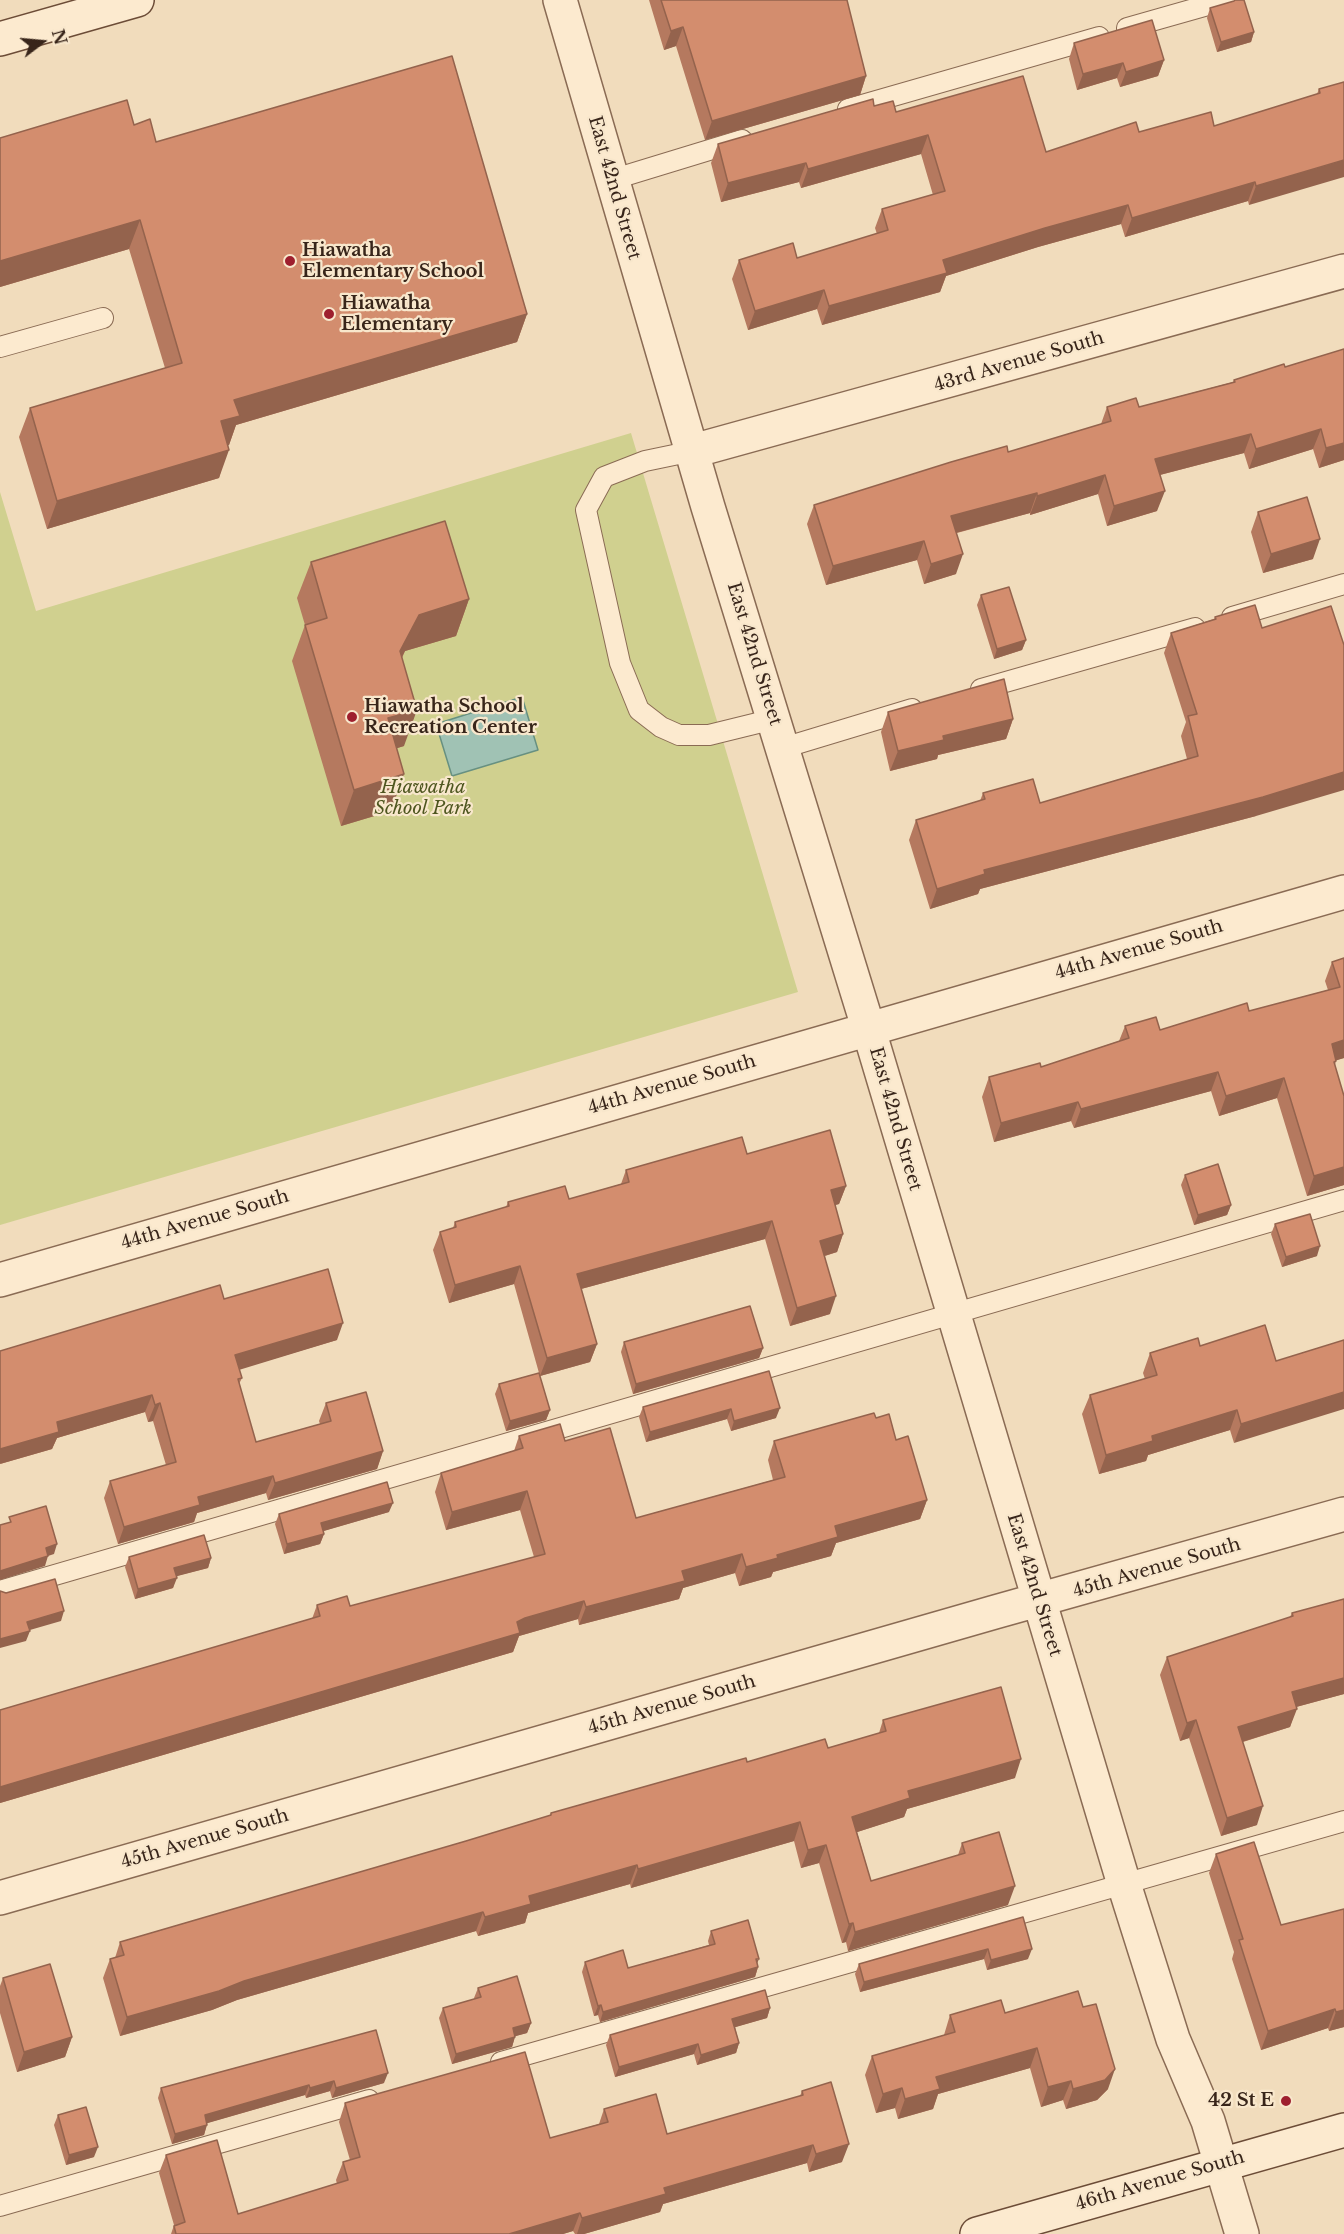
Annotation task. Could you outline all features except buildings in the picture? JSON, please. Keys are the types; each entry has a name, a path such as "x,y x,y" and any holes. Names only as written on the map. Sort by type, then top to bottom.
{"street":[{"path":"0,39 137,0"},
{"name":"East 42nd Street","path":"560,0 611,180 868,1027 1124,1884 1173,2039 1208,2121 1242,2234"},
{"name":"43rd Avenue South","path":"693,451 1344,271"},
{"name":"44th Avenue South","path":"0,1280 868,1027 1344,892"},
{"name":"45th Avenue South","path":"0,1898 1344,1514"},
{"name":"46th Avenue South","path":"977,2234 1344,2130"}],"lane":[{"path":"829,115 1226,0"},
{"path":"611,180 761,134"},
{"path":"0,347 103,318"},
{"path":"693,451 645,461 604,477 586,510 620,663 639,710 661,727 679,735 709,735 778,733 933,703"},
{"path":"967,693 1344,584"},
{"path":"0,1591 953,1316 1344,1200"},
{"path":"478,2069 1344,1821"},
{"path":"0,2206 386,2095"}],"green space":[{"name":"Hiawatha School Park","path":"631,433 798,992 0,1225 0,492 36,611"}],"shaded area":[{"path":"522,697 538,750 452,776 436,724"}],"place":[{"name":"Hiawatha Elementary School","path":"290,261"},
{"name":"Hiawatha Elementary","path":"329,314"},
{"name":"Hiawatha School Recreation Center","path":"352,717"},
{"name":"42 St E","path":"1286,2101"}]}
